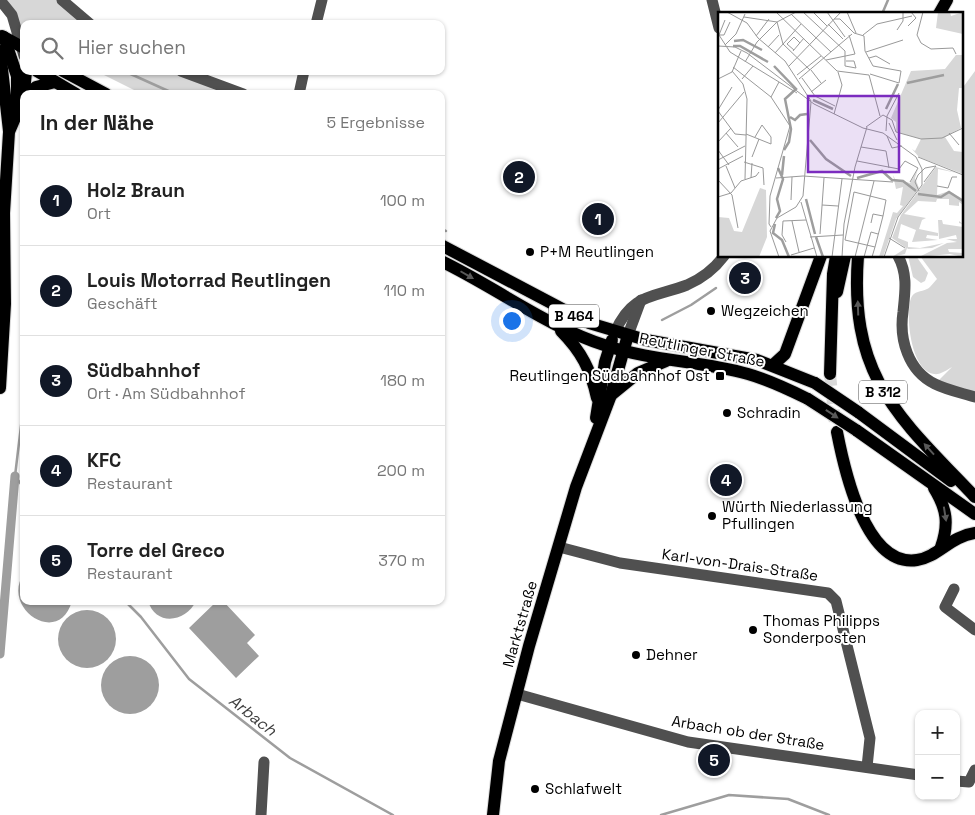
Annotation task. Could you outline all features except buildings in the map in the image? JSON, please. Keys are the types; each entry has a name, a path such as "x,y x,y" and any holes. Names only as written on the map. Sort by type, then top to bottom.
{"main road":[{"path":"940,12 947,0"},
{"path":"10,47 20,58"},
{"path":"0,388 5,312 4,213 9,132 1,69 10,47"},
{"path":"10,47 17,76 17,112"},
{"path":"25,90 26,75"},
{"path":"44,75 69,90"},
{"path":"70,75 99,90"},
{"path":"33,90 36,87 55,82"},
{"path":"9,132 20,106"},
{"name":"B 464","path":"445,247 524,287 562,311 615,332 628,335"},
{"path":"773,365 785,354 820,258"},
{"path":"830,374 832,274 836,258"},
{"path":"832,314 846,258"},
{"name":"B 312","path":"858,258 859,325 866,356 878,384 897,414 975,498"},
{"name":"B 464","path":"445,263 554,324 623,351"},
{"path":"554,324 574,344 589,367 598,404"},
{"name":"Marktstraße","path":"493,815 499,761 559,547 590,445 609,347 615,332"},
{"name":"Marktstraße","path":"590,445 611,395 628,335"},
{"name":"Reutlinger Straße","path":"628,335 737,356 773,365 815,383 858,412 975,498"},
{"name":"Reutlinger Straße","path":"623,351 748,374 782,386 808,399 856,430 975,514"},
{"path":"611,395 646,368 668,360"},
{"path":"837,432 845,467 860,510 874,538 883,549 893,556 906,560 918,560 929,556 965,534 975,533"},
{"path":"931,483 946,512 946,529 941,547"}],"street":[{"path":"0,0 12,15 10,47"},
{"path":"62,0 85,20"},
{"path":"317,20 322,0"},
{"path":"712,0 718,24"},
{"path":"191,75 232,90"},
{"path":"300,90 303,75"},
{"path":"615,332 626,312 641,300 653,294 688,284 717,266 723,258"},
{"path":"899,258 905,280 902,334 910,359 922,375 934,384 975,397"},
{"path":"628,335 641,300"},
{"name":"Karl-von-Drais-Straße","path":"559,547 620,564 828,593 836,601 870,738 867,767"},
{"path":"954,589 945,607 975,630"},
{"name":"Arbach ob der Straße","path":"517,694 688,742 915,774"},
{"path":"261,815 264,762"},
{"path":"960,781 968,782 975,770"}],"shaded area":[{"path":"1,0 57,0 80,20 20,20 20,30"},
{"path":"975,71 975,396 936,383 952,367 936,374 926,371 915,353 909,317 909,306 912,296 928,288 937,279 921,258 962,258 962,89"},
{"path":"104,75 190,75 225,90 134,90"},
{"path":"908,258 917,258 928,273 925,281 921,283 913,277"},
{"path":"23,605 70,605 65,615 56,621 45,622 34,618 25,610"},
{"path":"150,605 193,605 185,614 171,619 157,615"},
{"path":"213,605 227,605 255,635 247,643 259,656 236,678 189,628"},
{"path":"87,610 98,612 111,623 116,639 114,650 103,663 87,668 76,666 63,655 58,639 60,628 71,615"},
{"path":"130,656 141,658 154,669 159,685 157,696 146,709 130,714 119,712 106,701 101,685 103,674 114,661"}],"waterway":[{"path":"883,12 888,0"},
{"path":"133,75 166,90"},
{"path":"662,320 691,305 716,288"},
{"name":"Arbach","path":"20,434 15,476 20,483"},
{"path":"0,654 15,476"},
{"name":"Arbach","path":"129,605 141,617 189,679 290,758 393,815"},
{"name":"Arbach","path":"661,815 729,795 788,799 829,815"}],"tunnel":[{"path":"830,374 835,424"}],"place":[{"name":"Louis Motorrad Reutlingen","path":"519,177"},
{"name":"Holz Braun","path":"598,219"},
{"name":"P+M Reutlingen","path":"530,252"},
{"name":"Südbahnhof","path":"745,278"},
{"name":"Wegzeichen","path":"711,311"},
{"name":"Reutlingen Südbahnhof Ost","path":"720,376"},
{"name":"Schradin","path":"727,413"},
{"name":"KFC","path":"726,480"},
{"name":"Würth Niederlassung Pfullingen","path":"712,516"},
{"name":"Thomas Philipps Sonderposten","path":"753,630"},
{"name":"Dehner","path":"636,655"},
{"name":"Torre del Greco","path":"714,760"},
{"name":"Schlafwelt","path":"535,789"}]}
